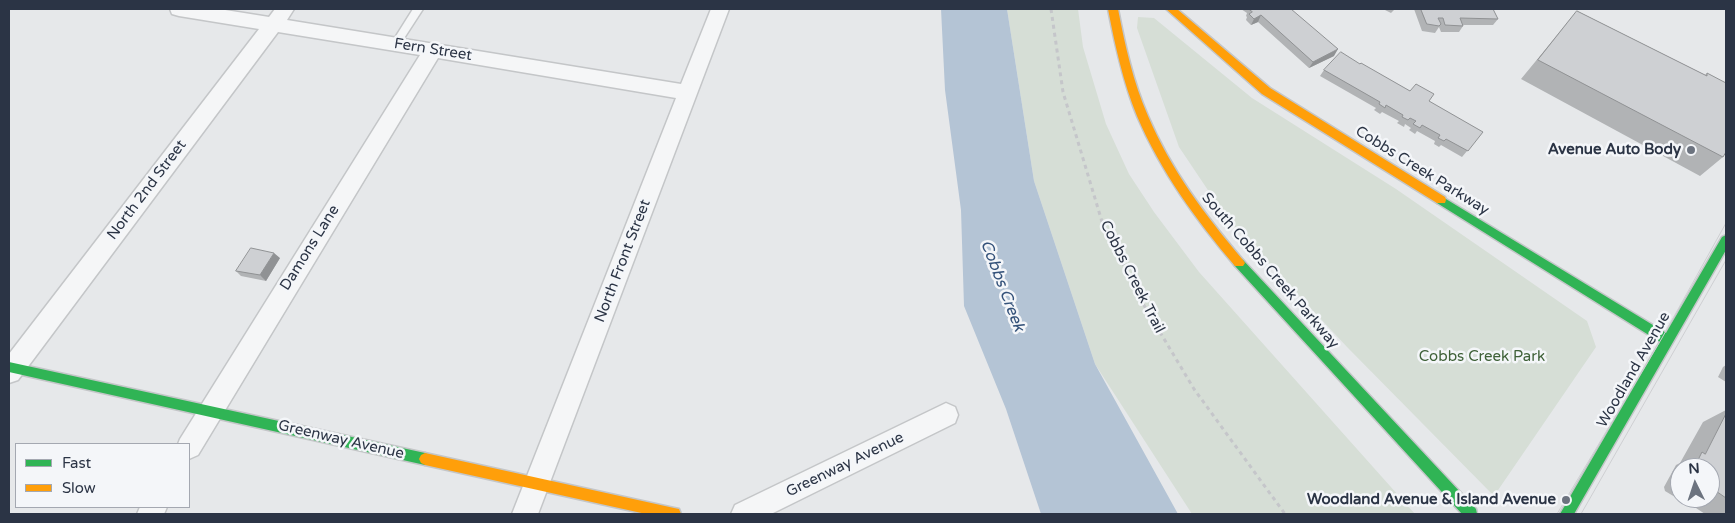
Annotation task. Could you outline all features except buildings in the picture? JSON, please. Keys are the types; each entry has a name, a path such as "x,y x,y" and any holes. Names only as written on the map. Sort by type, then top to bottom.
{"street":[{"name":"Fern Street","path":"179,9 279,16 396,44 687,92"},
{"name":"North Front Street","path":"525,514 720,9"},
{"name":"South Cobbs Creek Parkway","path":"1112,9 1124,69 1133,98 1158,153 1178,186 1205,224 1472,514"},
{"name":"Cobbs Creek Parkway","path":"1172,9 1266,90 1668,341"},
{"name":"North 2nd Street","path":"10,369 279,16"},
{"name":"Damons Lane","path":"190,445 209,411 433,50"},
{"name":"Woodland Avenue","path":"1567,514 1726,240"},
{"name":"Greenway Avenue","path":"10,369 674,514"},
{"name":"Greenway Avenue","path":"744,514 946,415"}],"lane":[{"path":"396,44 418,9"}],"path":[{"name":"Cobbs Creek Trail","path":"1051,9 1062,92 1103,224 1142,302 1194,389 1285,514"}],"green space":[{"path":"1007,9 1078,9 1083,47 1106,124 1129,174 1154,212 1199,272 1415,514 1192,514 1095,364 1034,181"},
{"name":"Cobbs Creek Park","path":"1138,17 1154,18 1252,98 1396,189 1587,321 1596,347 1494,496 1348,348 1228,220 1179,147 1137,28"}],"water":[{"name":"Cobbs Creek","path":"941,9 1007,9 1034,181 1095,364 1178,514 1041,514 1006,409 964,306 961,210 945,90"}],"tram line":[{"path":"1557,514 1662,338 1726,223"},
{"path":"1581,514 1726,260"}],"traffic: fast":[{"path":"1441,200 1668,341"},
{"path":"1567,514 1726,240"},
{"path":"1239,263 1471,514"},
{"path":"9,367 425,459"}],"traffic: slow":[{"path":"1113,9 1130,82 1156,146 1192,204 1239,263"},
{"path":"1171,9 1266,91 1441,200"},
{"path":"425,459 674,514"}],"place":[{"name":"Avenue Auto Body","path":"1691,150"},
{"name":"Woodland Avenue & Island Avenue","path":"1566,500"}]}
